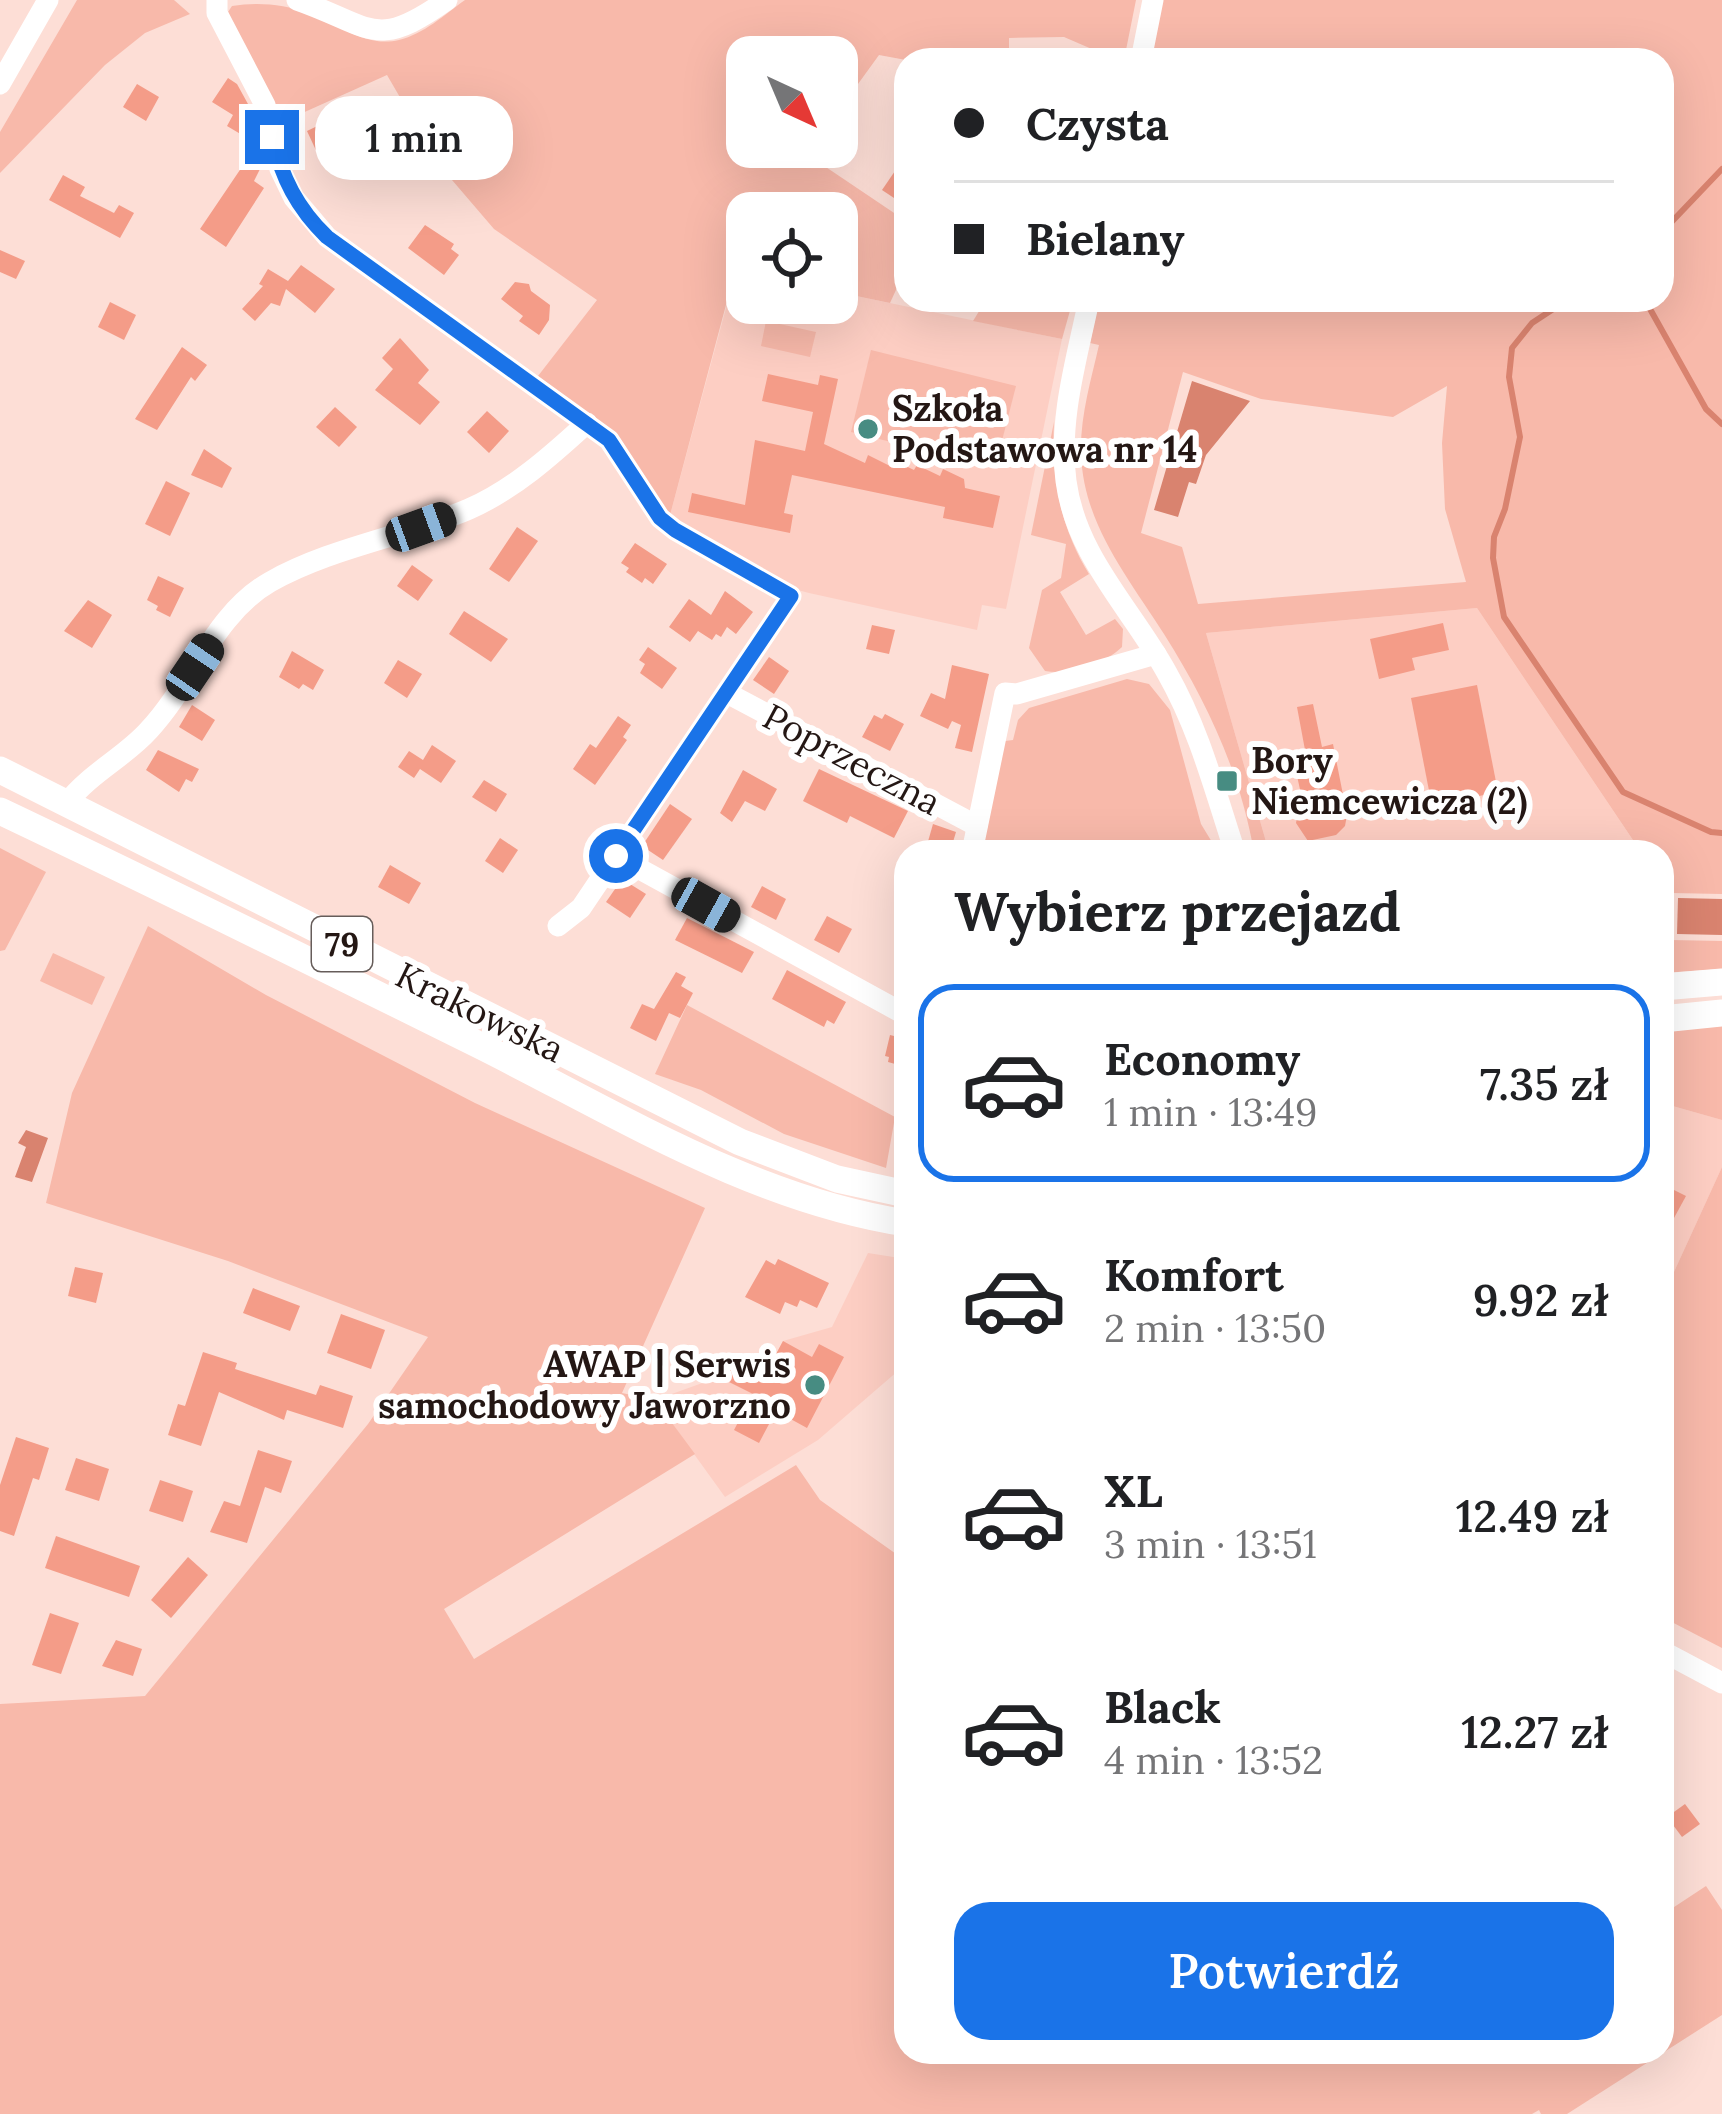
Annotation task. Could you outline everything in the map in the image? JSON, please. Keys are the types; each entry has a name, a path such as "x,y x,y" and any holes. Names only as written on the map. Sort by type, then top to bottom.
{"main road":[{"name":"Krakowska","path":"0,770 740,1142 837,1179 894,1191"},
{"name":"Krakowska","path":"0,811 169,890 705,1159 822,1205 894,1220"},
{"path":"1674,986 1722,982"},
{"path":"1674,1017 1722,1013"}],"street":[{"path":"217,0 217,13 265,105 280,170 309,219 327,237 587,423 622,457 660,518 675,530 791,596 581,908 558,926"},
{"path":"298,0 376,31 409,26 447,0"},
{"path":"1144,48 1154,0"},
{"path":"0,84 40,2"},
{"path":"1087,312 1068,409 1067,484 1081,535 1097,568 1156,654 1193,725 1231,840"},
{"path":"67,803 148,731 249,596 317,560 421,527 491,498 556,452 587,423"},
{"path":"974,840 1005,693 1017,694 1156,654"},
{"name":"Poprzeczna","path":"727,693 977,826"},
{"path":"616,856 894,1008"},
{"path":"1674,1657 1722,1683"}],"shaded area":[{"path":"77,0 174,0 190,14 145,33 105,65 0,173 0,132"},
{"path":"465,0 1136,0 1126,48 1089,48 1064,37 1009,38 1009,48 894,48 894,58 879,55 858,84 858,36 726,36 726,168 827,168 894,213 894,294 890,303 858,296 858,192 726,192 726,305 669,519 585,412 538,376 597,300 494,229 440,166 387,75 278,124 228,12 241,5 290,8 375,41 417,33"},
{"path":"1163,0 1722,0 1722,894 1674,893 1674,840 1633,840 1477,608 1206,633 1266,840 1252,840 1240,794 1208,712 1122,570 1090,503 1081,453 1084,412 1099,345 1090,343 1096,312 1674,312 1674,48 1153,48","holes":["1183,372 1261,399 1393,417 1447,386 1442,443 1445,509 1466,582 1198,604 1182,547 1141,533"]},
{"name":"Szkoła Podstawowa nr 14","path":"858,296 894,304 894,312 933,312 1062,339 1006,609 982,605 977,630 794,589 669,519 726,308 726,324 858,324"},
{"path":"979,312 1070,312 1062,339 973,321"},
{"path":"765,324 816,332 810,357 761,346"},
{"path":"871,350 1016,386 995,468 851,432"},
{"path":"1192,381 1250,401 1206,455 1196,484 1189,482 1178,517 1154,510"},
{"path":"1054,422 1060,501 1089,574 1060,592 1086,635 1115,619 1123,629 1122,647 1106,659 1055,672 1045,671 1029,648 1042,590 1061,578 1066,544 1031,535"},
{"path":"1477,608 1633,840 1266,840 1206,633"},
{"path":"1127,679 1149,684 1170,710 1201,824 1211,840 984,840 1005,741 1013,740 1018,720 1029,708"},
{"path":"0,848 46,872 5,950 0,951"},
{"path":"1678,898 1722,899 1722,935 1677,934"},
{"path":"148,926 266,995 475,1103 705,1208 622,1393 655,1400 695,1454 444,1609 474,1659 796,1465 820,1500 894,1552 894,2064 1645,2064 1567,2114 1541,2114 1539,2110 1532,2114 0,2114 0,1704 145,1696 368,1424 428,1337 228,1261 46,1203 72,1093"},
{"path":"1674,940 1722,941 1722,969 1674,972"},
{"path":"53,953 105,977 92,1005 40,981"},
{"path":"687,1005 894,1116 886,1168 784,1134 701,1090 655,1074"},
{"path":"1722,1026 1722,1120 1674,1106 1674,1031"},
{"path":"1674,1106 1722,1120 1722,1167 1674,1272"},
{"path":"26,1130 48,1138 32,1182 15,1177 26,1147 18,1143"},
{"path":"1722,1167 1722,1648 1674,1623 1674,1272"},
{"path":"868,1253 894,1257 894,1374 818,1440 725,1497 655,1400 719,1377 731,1353 767,1371 783,1341 832,1327"},
{"path":"1706,1886 1722,1910 1722,2015 1674,2046 1674,1907"}],"building":[{"path":"228,78 248,104 242,113 259,145 227,126 233,115 212,102"},
{"path":"137,84 159,97 146,121 123,107"},
{"path":"340,115 354,143 320,159 307,131"},
{"path":"250,155 263,163 254,181 264,188 226,247 200,229"},
{"path":"894,172 894,198 882,190"},
{"path":"63,175 85,187 80,196 114,213 119,205 134,213 120,238 49,200"},
{"path":"425,225 454,244 451,249 459,255 444,275 408,248"},
{"path":"0,250 25,261 16,279 0,272"},
{"path":"301,265 335,289 315,313 286,289 280,306 271,303 255,321 242,309 263,286 259,284 268,269 288,281"},
{"path":"515,282 529,284 550,305 549,320 539,335 501,299"},
{"path":"110,302 136,315 124,340 98,327"},
{"path":"400,338 429,370 418,383 440,402 420,425 375,390 393,369 382,358"},
{"path":"182,347 207,365 195,381 191,377 157,430 135,419"},
{"path":"768,374 818,385 820,375 838,379 824,444 865,463 868,455 890,466 893,460 940,476 943,469 964,479 965,488 1000,496 993,528 943,518 945,507 792,475 784,513 793,515 790,533 688,512 692,493 745,505 755,440 805,451 813,412 762,401"},
{"path":"335,407 357,427 339,447 316,427"},
{"path":"487,411 509,431 489,453 467,432"},
{"path":"204,449 232,468 222,488 191,475"},
{"path":"166,481 190,493 170,536 145,524"},
{"path":"517,527 538,541 509,582 489,569"},
{"path":"635,543 667,564 653,584 645,578 642,583 621,563"},
{"path":"412,565 433,580 418,601 397,586"},
{"path":"158,576 184,588 170,617 147,600"},
{"path":"725,591 753,612 736,634 727,627 721,637 716,634 712,640 698,631 690,642 669,627 689,599 711,615"},
{"path":"88,600 112,615 92,648 64,631"},
{"path":"464,611 508,639 491,662 449,634"},
{"path":"1443,623 1449,650 1412,658 1415,670 1379,679 1370,639"},
{"path":"872,625 895,630 889,654 866,649"},
{"path":"648,647 677,668 662,689 640,673 645,664 639,660"},
{"path":"292,651 324,670 313,690 303,684 299,689 279,677"},
{"path":"769,657 789,671 774,694 753,680"},
{"path":"398,660 422,674 407,698 384,683"},
{"path":"952,665 989,674 972,752 955,748 961,725 952,721 948,729 920,716 931,693 945,699"},
{"path":"1477,685 1498,792 1432,806 1411,698"},
{"path":"1313,704 1322,747 1333,744 1347,815 1336,835 1313,840 1307,840 1296,823 1301,794 1292,753 1305,750 1297,707"},
{"path":"192,705 215,720 202,741 179,727"},
{"path":"885,714 904,724 890,751 862,737 874,715 882,719"},
{"path":"618,716 631,725 623,737 627,740 595,785 573,769 590,744 596,748"},
{"path":"432,745 456,761 441,783 420,769 414,778 398,767 409,751 423,760"},
{"path":"158,750 199,769 179,792 146,770"},
{"path":"819,769 908,811 894,838 850,816 847,823 803,801"},
{"path":"743,770 777,789 765,811 745,801 732,822 720,813"},
{"path":"484,780 507,794 496,812 472,797"},
{"path":"670,804 692,819 663,860 642,846"},
{"path":"933,824 956,832 954,840 928,840"},
{"path":"500,838 518,850 503,873 485,861"},
{"path":"390,865 421,883 409,904 378,887"},
{"path":"622,879 646,894 630,918 606,902"},
{"path":"762,886 786,899 776,920 751,907"},
{"path":"827,916 852,929 839,953 814,940"},
{"path":"687,918 754,952 742,973 675,940"},
{"path":"787,970 846,1002 834,1024 827,1020 824,1027 772,999"},
{"path":"676,972 686,977 681,986 693,993 680,1018 669,1013 656,1041 630,1028 642,1004 654,1009"},
{"path":"890,1035 894,1036 894,1064 885,1056"},
{"path":"1674,1190 1686,1196 1674,1218"},
{"path":"778,1259 829,1283 817,1308 800,1300 797,1307 785,1302 780,1314 745,1297 766,1260 775,1265"},
{"path":"75,1267 103,1273 96,1303 68,1296"},
{"path":"253,1288 300,1306 290,1331 243,1313"},
{"path":"341,1314 385,1330 371,1369 327,1353"},
{"path":"783,1341 812,1357 819,1344 844,1357 807,1428 776,1411 759,1443 734,1430 753,1394 719,1377 731,1353 767,1371"},
{"path":"203,1352 237,1363 235,1369 316,1395 320,1385 353,1396 343,1428 287,1410 284,1420 219,1392 201,1446 168,1435 178,1404 185,1406"},
{"path":"16,1437 49,1448 39,1480 33,1478 14,1536 0,1531 0,1485"},
{"path":"258,1450 292,1461 281,1493 265,1487 247,1543 210,1532 224,1501 240,1506"},
{"path":"76,1458 109,1469 99,1501 65,1490"},
{"path":"160,1480 193,1491 183,1522 149,1511"},
{"path":"56,1536 140,1566 129,1597 45,1568"},
{"path":"188,1557 208,1575 171,1618 151,1600"},
{"path":"50,1613 79,1623 61,1674 32,1665"},
{"path":"116,1640 142,1649 133,1676 102,1666"},
{"path":"1685,1804 1700,1824 1682,1837 1674,1826 1674,1812"}],"waterway":[{"path":"1674,219 1722,169"},
{"path":"1549,312 1532,323 1512,348 1509,377 1520,437 1493,558 1504,617 1623,792 1722,833"},
{"path":"1652,312 1706,409 1722,424"}],"place":[{"name":"Szkoła Podstawowa nr 14","path":"868,429"},
{"name":"Bory Niemcewicza (2)","path":"1227,781"},
{"name":"AWAP | Serwis samochodowy Jaworzno","path":"815,1385"}],"route":[{"path":"272,137 280,170 294,198 327,237 609,440 660,518 675,530 791,596 616,856"}]}
